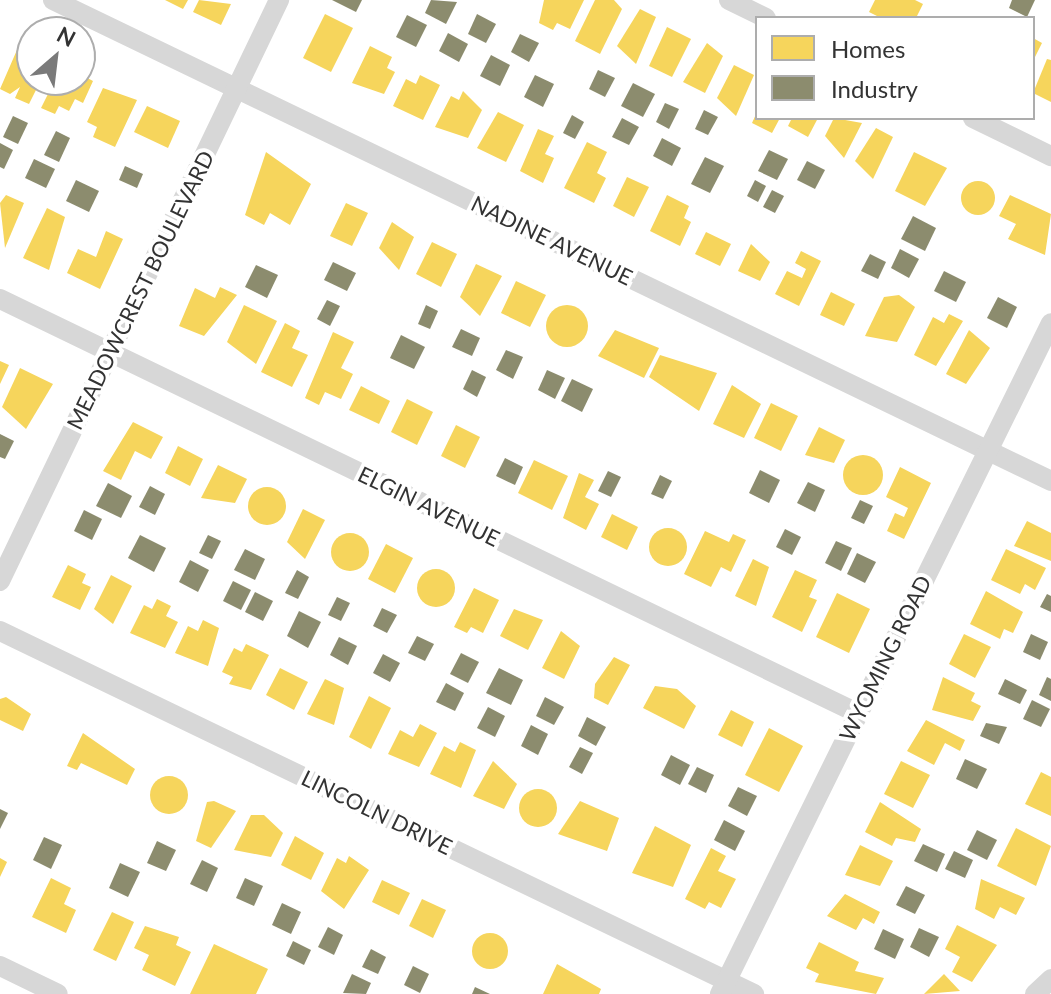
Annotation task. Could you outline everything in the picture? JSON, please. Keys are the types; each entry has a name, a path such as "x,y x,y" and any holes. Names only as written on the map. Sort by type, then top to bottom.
{"street":[{"name":"NADINE AVENUE","path":"53,0 1051,481"},
{"name":"MEADOWCREST BOULEVARD","path":"0,581 279,0"},
{"path":"729,0 762,16"},
{"path":"977,120 1051,156"},
{"name":"ELGIN AVENUE","path":"0,299 857,713"},
{"name":"WYOMING ROAD","path":"724,987 1051,323"},
{"name":"LINCOLN DRIVE","path":"0,631 724,987 754,994"},
{"path":"0,966 58,994"},
{"path":"1035,994 1051,979"}],"building: Homes":[{"path":"165,0 188,0 183,9"},
{"path":"199,0 231,4 221,25 193,12"},
{"path":"544,0 584,0 570,29 557,23 553,30 539,23"},
{"path":"595,0 614,0 622,9 600,54 575,41"},
{"path":"875,0 915,0 923,4 917,16 877,16 869,12"},
{"path":"640,9 656,17 636,64 617,46"},
{"path":"325,14 353,28 331,72 303,58"},
{"path":"667,27 691,39 672,77 649,66"},
{"path":"1035,39 1042,43 1035,57"},
{"path":"707,43 723,56 705,93 683,82"},
{"path":"370,46 392,57 387,68 395,72 384,94 352,83"},
{"path":"16,52 16,90 10,94 0,89"},
{"path":"1047,59 1051,60 1051,102 1035,94"},
{"path":"734,65 754,75 736,116 717,98"},
{"path":"420,75 440,85 423,120 393,106 406,79 416,84"},
{"path":"103,88 137,100 115,147 93,137 97,127 87,122"},
{"path":"463,91 482,110 468,138 435,127 451,96 459,100"},
{"path":"16,96 33,96 29,104"},
{"path":"47,96 86,96 83,103 75,99 69,111 59,106 55,114 41,108"},
{"path":"147,106 180,121 168,148 134,132"},
{"path":"498,112 524,125 506,162 477,148"},
{"path":"755,116 755,120 779,120 772,133 752,123"},
{"path":"791,120 817,120 808,137 788,126"},
{"path":"833,120 862,123 844,158 825,136"},
{"path":"876,128 893,137 873,179 855,161"},
{"path":"538,129 554,136 545,154 554,158 543,183 520,171"},
{"path":"587,142 607,152 597,173 606,178 594,203 564,188"},
{"path":"266,152 311,184 290,225 270,213 264,225 245,215"},
{"path":"914,152 947,168 925,206 895,191"},
{"path":"627,177 649,187 634,217 613,206"},
{"path":"978,181 990,186 995,198 990,210 978,215 966,210 961,198 966,186"},
{"path":"6,195 24,203 5,248 0,203"},
{"path":"667,195 689,206 684,218 691,222 680,246 650,231"},
{"path":"1010,195 1051,214 1045,255 1008,239 1016,224 999,216"},
{"path":"346,203 368,213 352,246 330,236"},
{"path":"47,208 65,217 49,270 23,258"},
{"path":"392,222 414,237 399,270 379,248"},
{"path":"106,231 123,239 100,289 67,273 78,249 96,257"},
{"path":"706,232 731,244 720,266 695,254"},
{"path":"432,242 457,254 441,287 416,274"},
{"path":"751,244 770,262 760,281 738,271"},
{"path":"801,251 821,261 799,306 775,294 787,271 802,278 806,269 795,263"},
{"path":"476,264 502,276 480,316 460,297"},
{"path":"516,281 546,295 530,327 501,313"},
{"path":"220,287 237,295 204,336 179,326 195,288 215,298"},
{"path":"831,292 855,304 844,326 820,315"},
{"path":"899,295 915,307 897,342 865,336 884,297"},
{"path":"244,305 277,321 256,364 227,342"},
{"path":"567,305 582,311 588,326 582,341 567,347 552,341 546,326 552,311"},
{"path":"949,314 963,321 936,366 914,355 933,317 944,323"},
{"path":"285,323 300,331 292,348 308,355 292,387 261,372"},
{"path":"615,330 659,348 644,378 598,356"},
{"path":"969,330 990,348 966,384 946,374"},
{"path":"333,332 354,342 341,368 353,374 341,399 325,392 319,405 305,398"},
{"path":"660,355 717,373 699,411 649,377"},
{"path":"0,361 9,365 0,384"},
{"path":"20,368 53,384 26,429 2,407"},
{"path":"732,385 761,404 744,438 713,424"},
{"path":"361,386 390,401 379,424 349,410"},
{"path":"407,399 433,412 417,445 391,432"},
{"path":"771,403 798,416 781,451 754,438"},
{"path":"133,422 163,437 151,459 135,451 121,480 103,471"},
{"path":"456,425 480,437 465,468 441,456"},
{"path":"819,427 845,440 834,463 805,455"},
{"path":"178,446 203,459 190,486 165,473"},
{"path":"863,455 877,461 883,475 877,489 863,495 849,489 843,475 849,461"},
{"path":"534,460 568,476 552,510 518,493"},
{"path":"218,465 247,479 235,503 201,498"},
{"path":"900,467 931,483 904,539 887,531 895,513 904,517 908,508 886,497"},
{"path":"579,473 594,480 585,497 599,504 586,530 563,518"},
{"path":"267,487 280,493 286,506 280,519 267,525 254,519 248,506 254,493"},
{"path":"303,509 325,520 305,559 287,542"},
{"path":"612,514 638,527 627,550 601,537"},
{"path":"1027,521 1051,533 1051,561 1014,546"},
{"path":"668,528 681,534 687,547 681,560 668,566 655,560 649,547 655,534"},
{"path":"705,531 729,542 733,534 746,540 731,572 721,567 711,587 684,574"},
{"path":"350,533 364,538 369,552 364,566 350,571 336,566 331,552 336,538"},
{"path":"386,544 413,558 395,593 368,579"},
{"path":"1006,549 1046,568 1035,590 1025,584 1020,594 991,580"},
{"path":"753,559 769,567 756,606 735,596"},
{"path":"68,565 86,574 82,583 91,587 80,610 52,597"},
{"path":"436,569 449,575 455,588 449,601 436,607 423,601 417,588 423,575"},
{"path":"795,570 817,580 809,597 817,600 802,632 772,617"},
{"path":"111,575 132,586 113,624 94,609"},
{"path":"474,588 499,600 483,633 471,627 467,633 454,627"},
{"path":"986,591 1023,612 1013,633 1004,629 1000,639 970,624"},
{"path":"837,593 870,609 849,653 816,637"},
{"path":"157,599 171,606 166,616 178,622 165,648 130,633 144,605 152,609"},
{"path":"514,609 543,620 528,650 500,636"},
{"path":"203,620 219,628 208,666 175,653 188,626 198,631"},
{"path":"561,631 580,646 564,679 542,668"},
{"path":"964,634 991,647 975,678 949,664"},
{"path":"246,644 269,655 251,690 229,684 233,677 222,672 234,648 242,652"},
{"path":"614,657 630,665 608,705 594,698 595,684"},
{"path":"280,668 308,682 294,710 266,695"},
{"path":"943,677 975,693 971,701 981,706 973,721 932,710"},
{"path":"325,679 344,688 334,725 307,714"},
{"path":"655,686 677,689 696,706 684,729 643,708"},
{"path":"369,696 391,708 371,749 349,737"},
{"path":"6,697 31,714 23,731 0,720 0,699"},
{"path":"731,710 754,722 742,747 718,735"},
{"path":"926,720 965,740 960,751 945,743 934,765 907,751"},
{"path":"420,724 437,733 419,767 388,754 400,730 413,737"},
{"path":"769,728 803,746 779,792 745,775"},
{"path":"83,733 135,769 127,785 81,763 77,770 67,766"},
{"path":"460,742 476,750 461,788 430,774 444,746 455,752"},
{"path":"493,761 517,784 504,809 473,796"},
{"path":"901,761 930,775 913,808 884,794"},
{"path":"1041,772 1051,777 1051,816 1025,804"},
{"path":"169,776 183,781 188,795 183,809 169,814 155,809 150,795 155,781"},
{"path":"538,789 551,795 557,808 551,821 538,827 525,821 519,808 525,795"},
{"path":"214,801 236,811 211,848 196,841 207,802"},
{"path":"580,801 619,818 607,851 558,834"},
{"path":"880,802 921,829 915,842 896,838 892,846 865,832"},
{"path":"251,815 264,815 283,833 271,857 234,850"},
{"path":"655,826 691,845 673,887 632,873"},
{"path":"1016,828 1051,846 1036,886 997,866"},
{"path":"295,836 324,853 311,880 281,865"},
{"path":"860,845 893,861 880,886 845,875"},
{"path":"711,848 726,856 718,871 736,879 721,908 709,902 705,909 685,899"},
{"path":"349,856 369,870 344,909 321,891 337,858 346,863"},
{"path":"0,858 7,862 0,877"},
{"path":"51,878 71,888 64,904 76,910 66,933 32,917"},
{"path":"981,879 1025,898 1016,915 1000,907 994,919 975,909"},
{"path":"382,880 410,893 399,915 372,902"},
{"path":"845,894 880,912 874,924 863,918 856,930 827,916"},
{"path":"422,899 446,910 433,938 409,926"},
{"path":"112,912 134,922 116,961 93,950"},
{"path":"957,925 997,945 972,982 952,972 960,957 945,949"},
{"path":"145,926 179,937 176,945 191,952 175,986 142,970 149,955 134,948"},
{"path":"490,933 503,938 508,951 503,964 490,969 477,964 472,951 477,938"},
{"path":"819,942 859,962 855,971 884,978 876,994 815,982 819,974 806,968"},
{"path":"214,944 268,969 256,994 190,994"},
{"path":"557,964 601,989 599,994 543,994"},
{"path":"944,974 960,991 924,994"}],"building: Industry":[{"path":"332,0 362,0 356,12"},
{"path":"431,0 457,2 446,24 425,13"},
{"path":"1012,0 1035,0 1027,16 1009,8"},
{"path":"477,14 496,24 486,43 468,34"},
{"path":"407,15 427,25 416,47 396,37"},
{"path":"448,33 468,44 459,62 439,51"},
{"path":"520,34 539,43 529,62 511,52"},
{"path":"491,55 510,65 500,86 480,76"},
{"path":"598,70 615,78 605,97 589,89"},
{"path":"535,75 554,84 543,107 524,97"},
{"path":"633,83 655,94 643,117 621,106"},
{"path":"665,103 679,109 669,129 656,122"},
{"path":"704,110 718,117 708,135 695,129"},
{"path":"572,115 584,122 575,139 563,133"},
{"path":"13,116 28,123 18,144 3,137"},
{"path":"622,118 639,127 629,145 612,137"},
{"path":"56,131 70,138 59,162 44,155"},
{"path":"662,138 681,148 672,166 653,156"},
{"path":"0,143 13,150 4,169 0,167"},
{"path":"769,150 788,159 777,180 758,171"},
{"path":"705,157 724,166 710,193 691,184"},
{"path":"34,159 55,169 46,188 25,178"},
{"path":"807,161 825,170 815,189 797,180"},
{"path":"125,166 143,174 137,188 119,180"},
{"path":"76,180 99,191 89,212 66,201"},
{"path":"755,180 766,186 758,202 747,196"},
{"path":"772,190 784,196 775,213 763,207"},
{"path":"913,216 936,228 925,251 901,239"},
{"path":"900,249 919,259 909,278 891,268"},
{"path":"870,254 886,262 878,279 861,271"},
{"path":"333,262 356,273 347,291 324,280"},
{"path":"256,265 278,275 267,298 245,287"},
{"path":"944,271 966,282 956,302 934,291"},
{"path":"998,297 1017,307 1007,328 987,318"},
{"path":"327,300 340,306 330,326 317,319"},
{"path":"426,305 438,311 430,329 418,324"},
{"path":"461,329 480,338 472,356 452,347"},
{"path":"401,335 425,347 414,369 390,358"},
{"path":"506,350 523,357 513,379 496,370"},
{"path":"472,370 486,377 477,397 463,389"},
{"path":"547,370 565,378 555,399 538,390"},
{"path":"572,379 593,389 582,412 561,401"},
{"path":"0,434 14,441 5,459 0,457"},
{"path":"505,458 523,467 515,485 496,476"},
{"path":"760,470 780,480 769,503 749,493"},
{"path":"608,471 621,477 611,497 598,491"},
{"path":"660,475 672,481 663,499 651,494"},
{"path":"808,482 825,490 815,512 797,503"},
{"path":"108,483 132,496 121,518 96,506"},
{"path":"150,486 165,494 155,515 139,507"},
{"path":"860,500 873,506 864,524 851,518"},
{"path":"84,510 102,519 92,540 74,531"},
{"path":"785,529 801,537 792,555 776,547"},
{"path":"140,535 166,548 154,572 128,558"},
{"path":"208,535 221,541 212,559 199,553"},
{"path":"836,541 852,548 841,571 825,563"},
{"path":"245,549 265,559 255,580 234,570"},
{"path":"857,553 876,562 865,583 847,574"},
{"path":"190,560 209,570 198,592 179,582"},
{"path":"297,570 309,577 298,599 285,593"},
{"path":"233,581 251,590 241,610 223,601"},
{"path":"255,592 273,601 263,621 245,612"},
{"path":"1047,594 1051,596 1051,612 1040,607"},
{"path":"337,597 350,603 341,621 328,615"},
{"path":"382,608 397,615 387,633 373,626"},
{"path":"299,611 321,622 308,648 287,636"},
{"path":"1031,634 1048,642 1040,660 1023,652"},
{"path":"417,636 434,644 425,661 408,653"},
{"path":"339,637 357,646 348,665 330,655"},
{"path":"461,653 479,662 468,683 450,674"},
{"path":"383,654 400,663 390,682 373,673"},
{"path":"499,668 523,680 511,705 486,693"},
{"path":"1047,677 1051,679 1051,701 1039,695"},
{"path":"1005,679 1027,690 1020,704 998,694"},
{"path":"446,683 464,693 455,711 436,702"},
{"path":"545,697 564,707 554,725 536,716"},
{"path":"1032,700 1050,709 1041,727 1023,719"},
{"path":"488,707 505,716 495,737 477,728"},
{"path":"587,717 606,727 596,746 578,736"},
{"path":"986,723 1007,727 999,744 980,736"},
{"path":"531,725 548,734 538,755 521,746"},
{"path":"580,747 593,753 582,774 569,767"},
{"path":"671,755 690,765 680,785 661,775"},
{"path":"965,759 987,769 977,789 956,779"},
{"path":"697,767 714,775 706,793 688,784"},
{"path":"738,787 757,796 747,816 728,806"},
{"path":"0,809 8,813 0,829"},
{"path":"724,820 745,831 735,851 714,840"},
{"path":"977,830 997,840 987,860 967,850"},
{"path":"44,837 62,845 51,869 33,860"},
{"path":"157,841 176,850 166,871 147,863"},
{"path":"923,844 945,854 937,872 914,861"},
{"path":"954,851 973,860 965,878 945,869"},
{"path":"202,860 218,868 207,892 190,884"},
{"path":"120,863 140,872 128,897 109,888"},
{"path":"245,878 263,886 254,906 236,898"},
{"path":"906,886 925,895 915,914 896,905"},
{"path":"282,903 301,912 291,934 272,925"},
{"path":"328,927 343,935 334,955 318,947"},
{"path":"919,928 939,937 929,957 910,947"},
{"path":"883,929 904,939 895,959 874,949"},
{"path":"293,941 311,950 304,965 286,956"},
{"path":"371,949 386,957 378,974 362,967"},
{"path":"413,966 429,974 420,993 404,985"},
{"path":"352,974 371,983 366,994 343,993"},
{"path":"475,987 490,994 472,994"}]}
